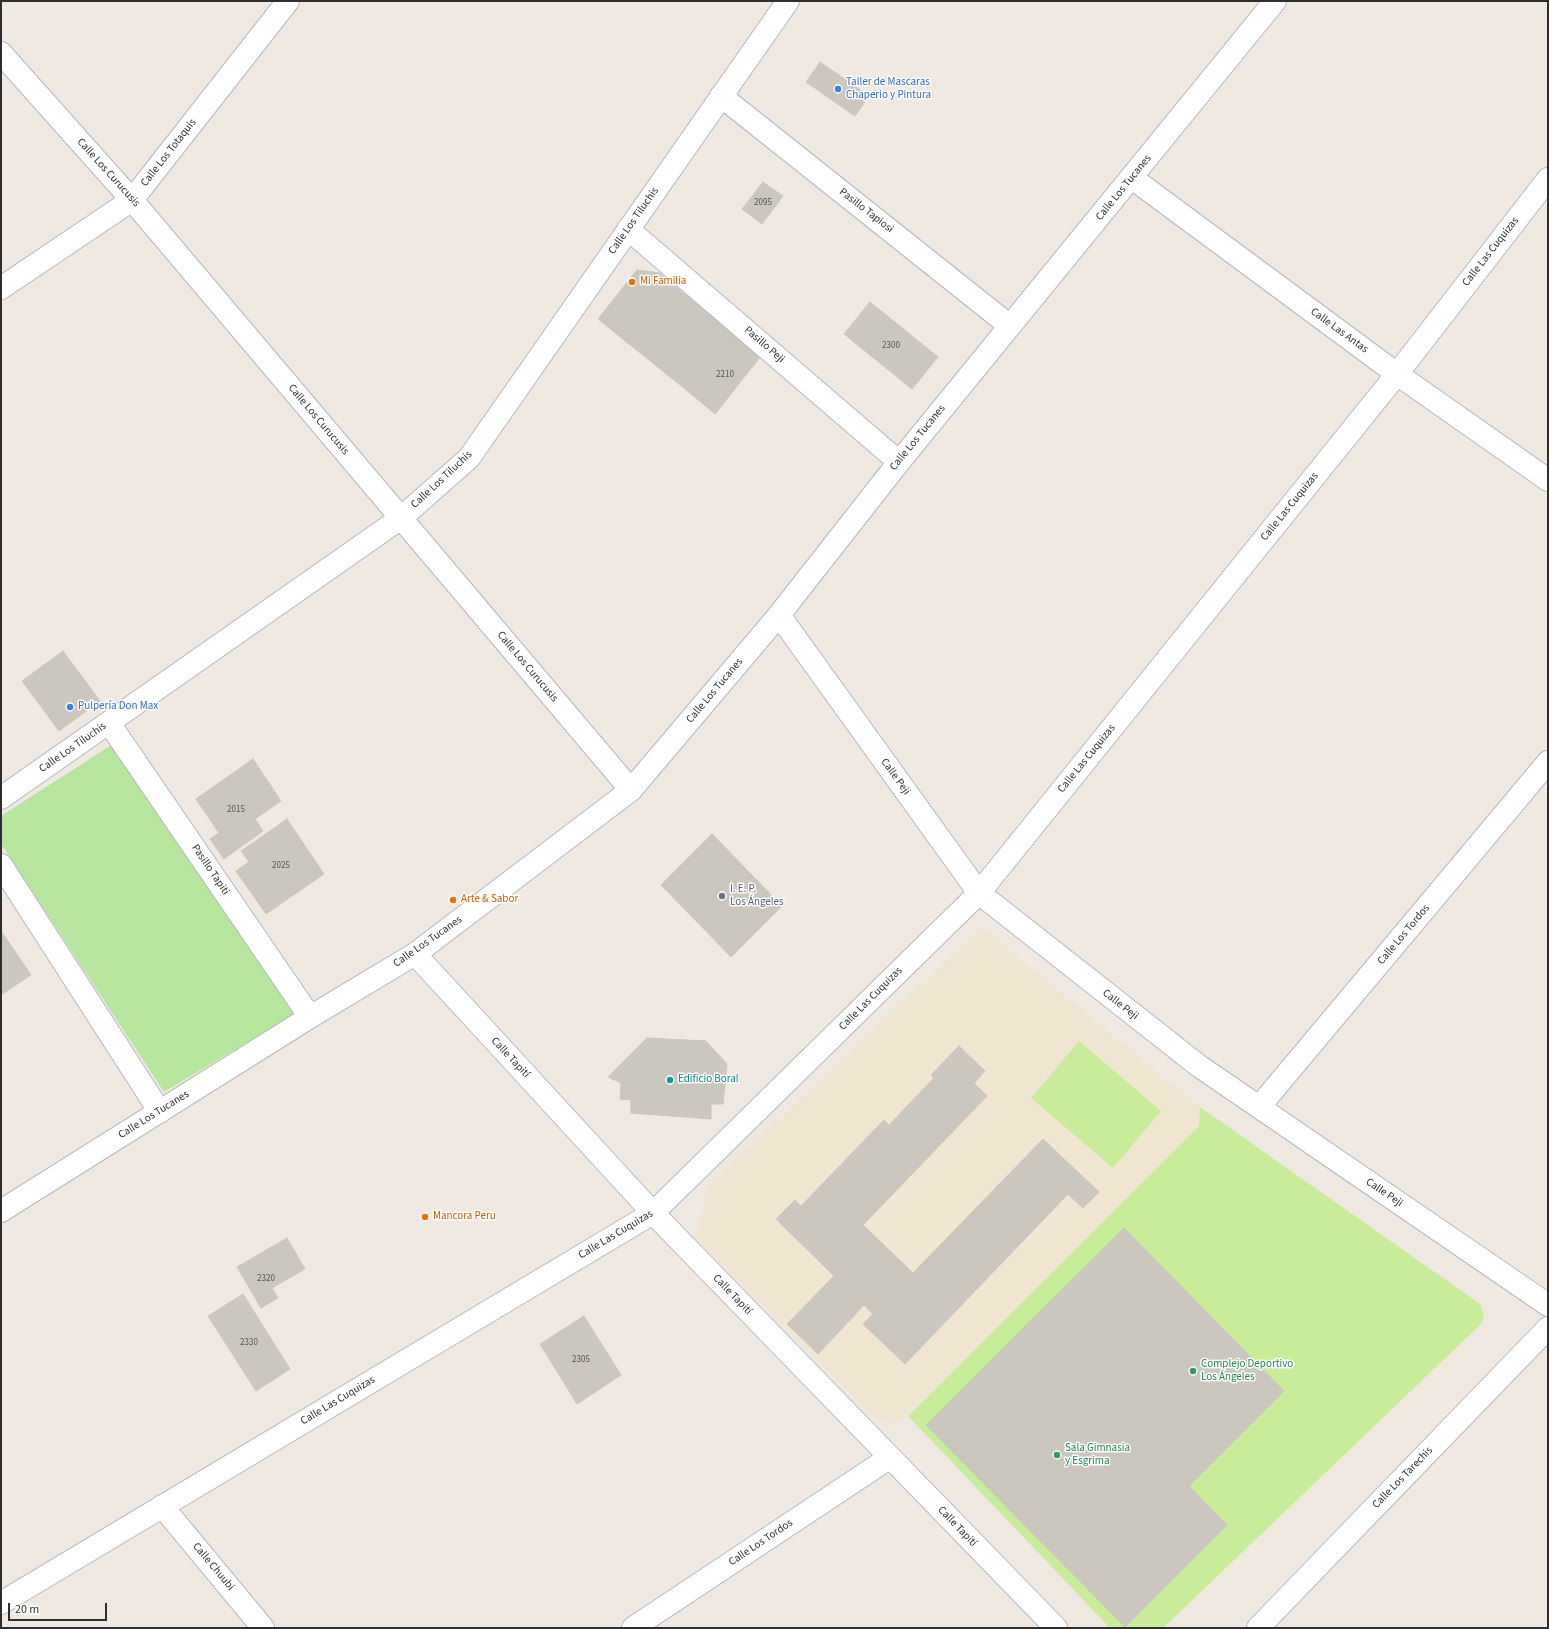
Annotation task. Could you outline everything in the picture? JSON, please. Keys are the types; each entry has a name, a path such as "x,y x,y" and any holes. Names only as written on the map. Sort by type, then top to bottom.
{"street":[{"name":"Calle Los Totaquis","path":"1,288 132,200 288,1"},
{"name":"Calle Los Tiluchis","path":"1,798 401,518 469,458 788,1"},
{"name":"Calle Los Tucanes","path":"1,1211 310,1017 415,954 631,790 779,615 899,462 1275,1"},
{"name":"Calle Los Curucusis","path":"1,54 132,200 631,790"},
{"name":"Pasillo Tapiosi","path":"721,96 1010,326"},
{"name":"Calle Las Antas","path":"1132,178 1397,374 1548,480"},
{"name":"Calle Las Cuquizas","path":"1,1603 653,1213 979,893 1397,374 1548,179"},
{"name":"Pasillo Peji","path":"628,229 899,462"},
{"name":"Calle Peji","path":"779,615 979,893 1199,1066 1548,1305"},
{"name":"Pasillo Tapiti","path":"110,722 310,1017"},
{"name":"Calle Los Tordos","path":"1259,1107 1548,762"},
{"path":"1,865 160,1112"},
{"name":"Calle Tapití","path":"415,954 653,1213 889,1458 1056,1628"},
{"name":"Calle Los Tarechis","path":"1258,1628 1548,1328"},
{"name":"Calle Los Tordos","path":"634,1628 889,1458"},
{"name":"Calle Chuubi","path":"162,1506 263,1628"}],"shaded area":[{"path":"982,927 1200,1107 1199,1126 908,1416 898,1421 888,1423 876,1419 695,1238 707,1187"}],"green space":[{"path":"113,744 294,1014 164,1092 1,844 1,816"},
{"path":"1079,1041 1161,1111 1113,1168 1031,1098"},
{"name":"Complejo Deportivo Los Ángeles","path":"1200,1107 1480,1304 1484,1316 1480,1325 1163,1628 1110,1628 908,1416 1199,1126"}],"building":[{"name":"Taller de Mascaras Chaperio y Pintura","path":"820,62 869,96 855,116 806,82"},
{"path":"763,182 783,196 762,224 742,209"},
{"path":"637,270 659,273 735,336 690,393 598,319"},
{"path":"870,302 938,357 912,389 844,334"},
{"path":"735,336 761,356 715,414 690,393"},
{"path":"63,651 100,701 59,731 22,681"},
{"path":"253,759 281,801 255,819 263,831 224,859 210,839 219,833 196,799"},
{"path":"287,819 324,874 266,914 236,871 249,862 241,851"},
{"name":"I. E. P. Los Ángeles","path":"712,834 782,906 731,957 661,885"},
{"path":"1,931 31,975 1,995"},
{"name":"Edificio Boral","path":"647,1038 706,1041 727,1064 723,1104 711,1104 711,1119 631,1113 631,1100 620,1099 621,1083 608,1077"},
{"path":"959,1046 985,1071 974,1083 987,1096 863,1225 913,1273 1043,1139 1099,1192 1083,1208 1068,1194 905,1364 863,1324 873,1314 776,1219 795,1200 801,1206 884,1120 889,1125 934,1078 931,1075"},
{"path":"1124,1228 1284,1391 1189,1486 1029,1322"},
{"path":"287,1238 305,1269 272,1288 278,1298 261,1308 237,1267"},
{"path":"834,1276 864,1305 818,1354 787,1324"},
{"path":"243,1294 290,1369 256,1391 208,1316"},
{"path":"584,1316 621,1375 577,1404 540,1344"},
{"name":"Sala Gimnasia y Esgrima","path":"1029,1322 1227,1525 1125,1627 926,1425"}],"place":[{"name":"Taller de Mascaras Chaperio y Pintura","path":"838,89"},
{"name":"Mi Familia","path":"632,282"},
{"name":"Pulpería Don Max","path":"70,707"},
{"name":"I. E. P. Los Ángeles","path":"722,896"},
{"name":"Arte & Sabor","path":"453,900"},
{"name":"Edificio Boral","path":"670,1080"},
{"name":"Mancora Peru","path":"425,1217"},
{"name":"Complejo Deportivo Los Ángeles","path":"1193,1371"},
{"name":"Sala Gimnasia y Esgrima","path":"1057,1455"}]}
